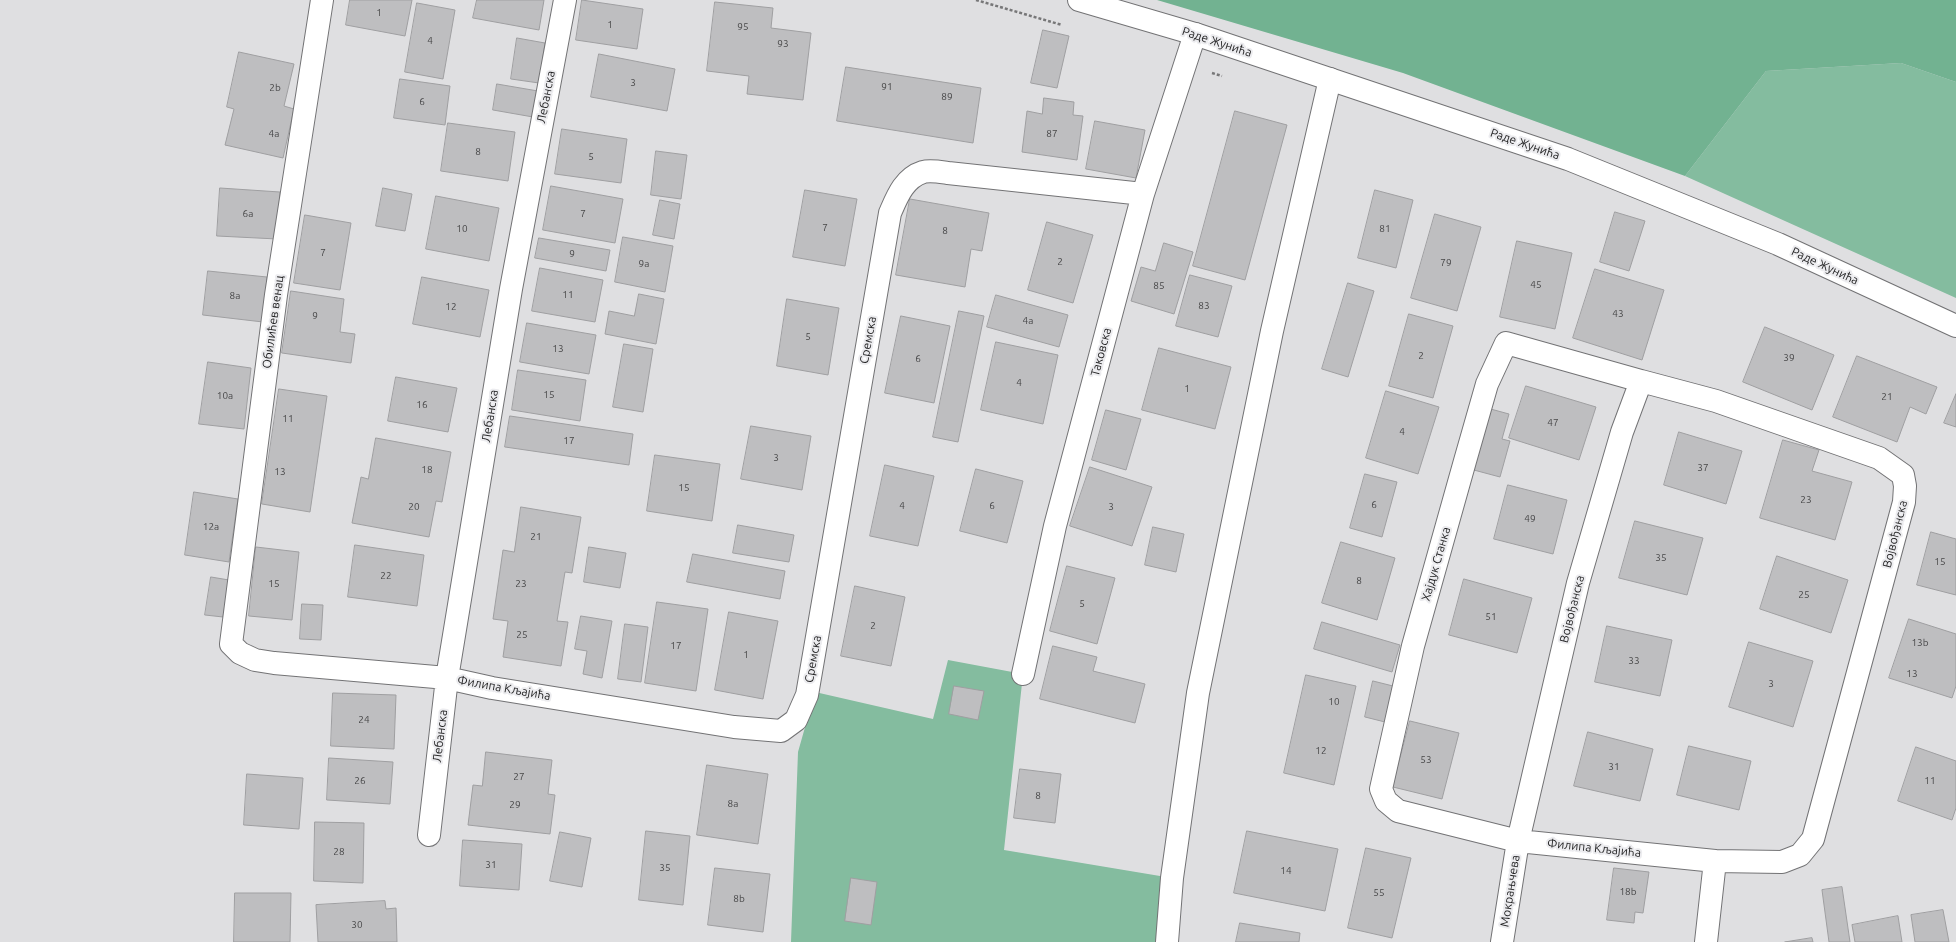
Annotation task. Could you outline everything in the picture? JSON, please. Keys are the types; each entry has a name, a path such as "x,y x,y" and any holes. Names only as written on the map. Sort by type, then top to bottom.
{"street":[{"name":"Обилићев венац","path":"231,644 276,295 322,0"},
{"name":"Лебанска","path":"429,835 447,678 511,289 565,0"},
{"name":"Раде Жунића","path":"1079,0 1195,34 1568,159 1651,191 1778,244 1956,326"},
{"name":"Таковска","path":"1023,674 1055,526 1144,194 1195,34"},
{"path":"1166,942 1172,878 1198,693 1272,331 1330,79"},
{"name":"Сремска","path":"781,731 796,720 807,694 890,213 900,189 910,179 923,172 948,173 1144,194"},
{"name":"Војвођанска","path":"1506,343 1716,401 1879,458 1902,475 1905,486 1904,502 1813,839"},
{"name":"Хајдук Станка","path":"1381,789 1413,646 1487,384 1506,343"},
{"name":"Војвођанска","path":"1518,841 1578,583 1622,432 1641,381"},
{"name":"Филипа Кљајића","path":"231,644 240,653 255,660 274,663 447,678 492,688 726,725 781,731"},
{"name":"Филипа Кљајића","path":"1381,789 1386,802 1398,811 1518,841 1715,861 1782,862 1800,855 1813,839"},
{"name":"Мокрањчева","path":"1502,942 1518,841"},
{"path":"1706,942 1715,861"}],"path":[{"path":"976,0 1067,27"},
{"path":"1185,65 1229,78"}],"green space":[{"path":"1157,0 1956,0 1956,82 1901,63 1766,71 1685,176 1403,73"},
{"path":"1901,63 1956,82 1956,298 1685,176 1766,71"},
{"path":"948,660 1023,674 1004,850 1172,878 1167,942 791,942 798,752 815,692 933,719"}],"building":[{"path":"350,0 412,0 405,36 346,25"},
{"path":"477,0 544,0 539,30 473,18"},
{"path":"582,0 643,9 637,49 576,40"},
{"path":"715,2 773,8 771,28 811,33 803,100 747,94 749,76 707,71"},
{"path":"417,3 455,10 443,79 405,72"},
{"path":"1043,30 1069,36 1057,88 1031,83"},
{"path":"517,38 545,43 539,83 511,79"},
{"path":"239,52 294,64 284,106 294,109 283,158 225,145 234,109 227,107"},
{"path":"599,54 675,69 667,111 591,97"},
{"path":"846,67 981,88 973,143 837,121"},
{"path":"400,79 450,86 445,125 394,118"},
{"path":"497,84 538,91 533,117 493,110"},
{"path":"1044,98 1074,102 1073,115 1083,116 1077,160 1022,152 1027,111 1042,114"},
{"path":"1235,111 1287,125 1245,280 1193,266"},
{"path":"1095,121 1145,130 1136,178 1086,169"},
{"path":"448,123 515,132 508,181 441,171"},
{"path":"562,129 627,139 621,183 555,174"},
{"path":"656,151 687,155 681,199 651,195"},
{"path":"551,186 623,199 615,243 543,230"},
{"path":"220,188 280,192 277,239 217,236"},
{"path":"383,188 412,194 405,231 376,226"},
{"path":"805,190 857,199 845,266 793,257"},
{"path":"1375,190 1413,200 1396,268 1358,258"},
{"path":"436,196 499,208 489,261 426,249"},
{"path":"910,199 989,213 982,251 971,249 965,287 896,275"},
{"path":"660,200 680,204 674,239 653,235"},
{"path":"1615,212 1645,221 1629,271 1600,262"},
{"path":"1435,214 1481,227 1457,311 1411,298"},
{"path":"305,215 351,223 340,290 294,283"},
{"path":"1047,222 1093,235 1073,303 1028,290"},
{"path":"623,237 673,246 665,292 615,282"},
{"path":"539,238 610,250 606,271 535,258"},
{"path":"1517,241 1572,253 1555,329 1500,317"},
{"path":"1164,243 1193,252 1174,314 1131,301 1141,267 1155,271"},
{"path":"540,268 603,280 595,322 532,311"},
{"path":"1595,269 1664,290 1642,360 1573,338"},
{"path":"208,271 267,277 263,322 203,315"},
{"path":"1190,275 1232,286 1218,337 1176,326"},
{"path":"422,277 489,290 480,337 413,324"},
{"path":"1348,283 1374,291 1348,377 1322,369"},
{"path":"291,291 344,299 340,332 355,334 351,363 282,353"},
{"path":"639,294 664,299 656,344 605,334 609,311 634,316"},
{"path":"996,295 1068,315 1059,347 987,327"},
{"path":"787,299 839,308 828,375 777,366"},
{"path":"959,311 984,316 958,442 933,437"},
{"path":"1409,314 1453,326 1433,398 1389,386"},
{"path":"901,316 950,326 934,403 885,393"},
{"path":"527,323 596,335 589,374 520,362"},
{"path":"1765,327 1834,355 1812,410 1743,382"},
{"path":"996,342 1058,355 1043,424 981,410"},
{"path":"624,344 653,349 643,412 613,407"},
{"path":"1159,348 1231,367 1215,429 1142,410"},
{"path":"1857,356 1937,387 1926,414 1910,407 1897,442 1833,417"},
{"path":"208,362 251,368 244,429 199,424"},
{"path":"518,370 586,380 580,421 512,410"},
{"path":"396,377 457,388 448,432 388,421"},
{"path":"1526,386 1596,407 1579,460 1509,438"},
{"path":"279,389 327,396 310,512 262,504"},
{"path":"1386,391 1439,407 1418,474 1366,458"},
{"path":"1956,394 1956,427 1944,423"},
{"path":"1487,408 1509,414 1502,439 1510,441 1500,477 1470,469"},
{"path":"1106,410 1141,419 1126,470 1092,460"},
{"path":"510,416 633,434 629,465 505,447"},
{"path":"751,426 811,436 802,490 741,479"},
{"path":"1679,432 1742,451 1726,504 1664,485"},
{"path":"376,438 451,452 442,502 436,501 429,537 352,523 361,477 368,479"},
{"path":"1783,440 1819,450 1812,471 1852,482 1835,540 1760,518"},
{"path":"655,455 720,464 712,521 647,511"},
{"path":"885,465 934,476 918,546 870,536"},
{"path":"1090,467 1152,487 1132,546 1070,526"},
{"path":"976,469 1023,481 1007,543 960,531"},
{"path":"1365,474 1397,482 1382,537 1350,528"},
{"path":"1508,485 1567,500 1553,554 1494,539"},
{"path":"194,492 238,499 229,562 185,555"},
{"path":"521,507 581,517 572,573 565,572 557,621 568,622 561,666 503,657 508,621 493,619 503,550 514,552"},
{"path":"1635,521 1703,538 1687,595 1619,578"},
{"path":"738,525 794,535 789,562 733,553"},
{"path":"1153,527 1184,534 1176,572 1145,565"},
{"path":"1931,532 1956,539 1956,595 1917,585"},
{"path":"1341,542 1395,558 1377,620 1322,603"},
{"path":"355,545 424,555 417,606 348,597"},
{"path":"256,547 299,552 292,620 249,616"},
{"path":"589,547 626,553 620,588 584,582"},
{"path":"693,554 785,571 780,599 687,582"},
{"path":"1777,556 1848,580 1831,633 1760,609"},
{"path":"1067,566 1115,578 1097,644 1050,631"},
{"path":"211,577 229,580 223,617 205,615"},
{"path":"1464,579 1532,598 1517,653 1449,635"},
{"path":"855,586 905,597 891,666 841,656"},
{"path":"657,602 708,609 696,691 645,683"},
{"path":"302,604 323,605 321,640 300,639"},
{"path":"729,612 778,621 763,699 715,690"},
{"path":"581,616 612,621 602,678 583,674 587,651 575,649"},
{"path":"1909,619 1956,634 1956,686 1952,698 1889,678"},
{"path":"1322,622 1400,645 1392,672 1314,649"},
{"path":"625,624 648,627 641,682 618,679"},
{"path":"1607,626 1672,640 1660,696 1595,682"},
{"path":"1749,642 1813,661 1793,727 1729,707"},
{"path":"1053,646 1097,657 1093,671 1145,684 1135,723 1040,699"},
{"path":"1306,675 1356,686 1334,785 1284,773"},
{"path":"1373,681 1393,686 1385,722 1365,717"},
{"path":"954,686 984,691 978,720 949,714"},
{"path":"333,693 396,695 394,749 331,746"},
{"path":"1410,721 1459,733 1442,799 1393,787"},
{"path":"1588,732 1653,749 1640,801 1574,786"},
{"path":"1689,746 1751,761 1739,810 1677,795"},
{"path":"1916,747 1956,761 1956,808 1952,820 1898,801"},
{"path":"486,752 552,760 548,794 555,795 550,834 468,825 473,785 482,786"},
{"path":"329,758 393,762 390,804 327,800"},
{"path":"707,765 768,774 758,844 697,835"},
{"path":"1020,769 1061,774 1055,823 1014,818"},
{"path":"247,774 303,778 299,829 244,825"},
{"path":"315,822 364,823 363,883 314,881"},
{"path":"646,831 690,836 683,905 639,900"},
{"path":"1247,831 1338,849 1325,911 1234,893"},
{"path":"560,832 591,838 582,887 550,881"},
{"path":"463,840 522,844 519,890 460,886"},
{"path":"1366,848 1411,858 1392,938 1348,928"},
{"path":"715,868 770,874 763,932 708,925"},
{"path":"1614,868 1649,872 1643,913 1635,912 1634,923 1607,920"},
{"path":"851,878 877,882 871,925 845,921"},
{"path":"1842,887 1850,942 1829,942 1822,890"},
{"path":"235,893 291,893 290,942 234,942"},
{"path":"385,901 386,909 396,908 397,942 318,942 316,905"},
{"path":"1943,910 1949,942 1915,942 1911,915"},
{"path":"1898,916 1902,942 1855,942 1852,925"},
{"path":"1240,923 1300,933 1299,942 1236,942"},
{"path":"1812,938 1813,942 1785,942"}]}
